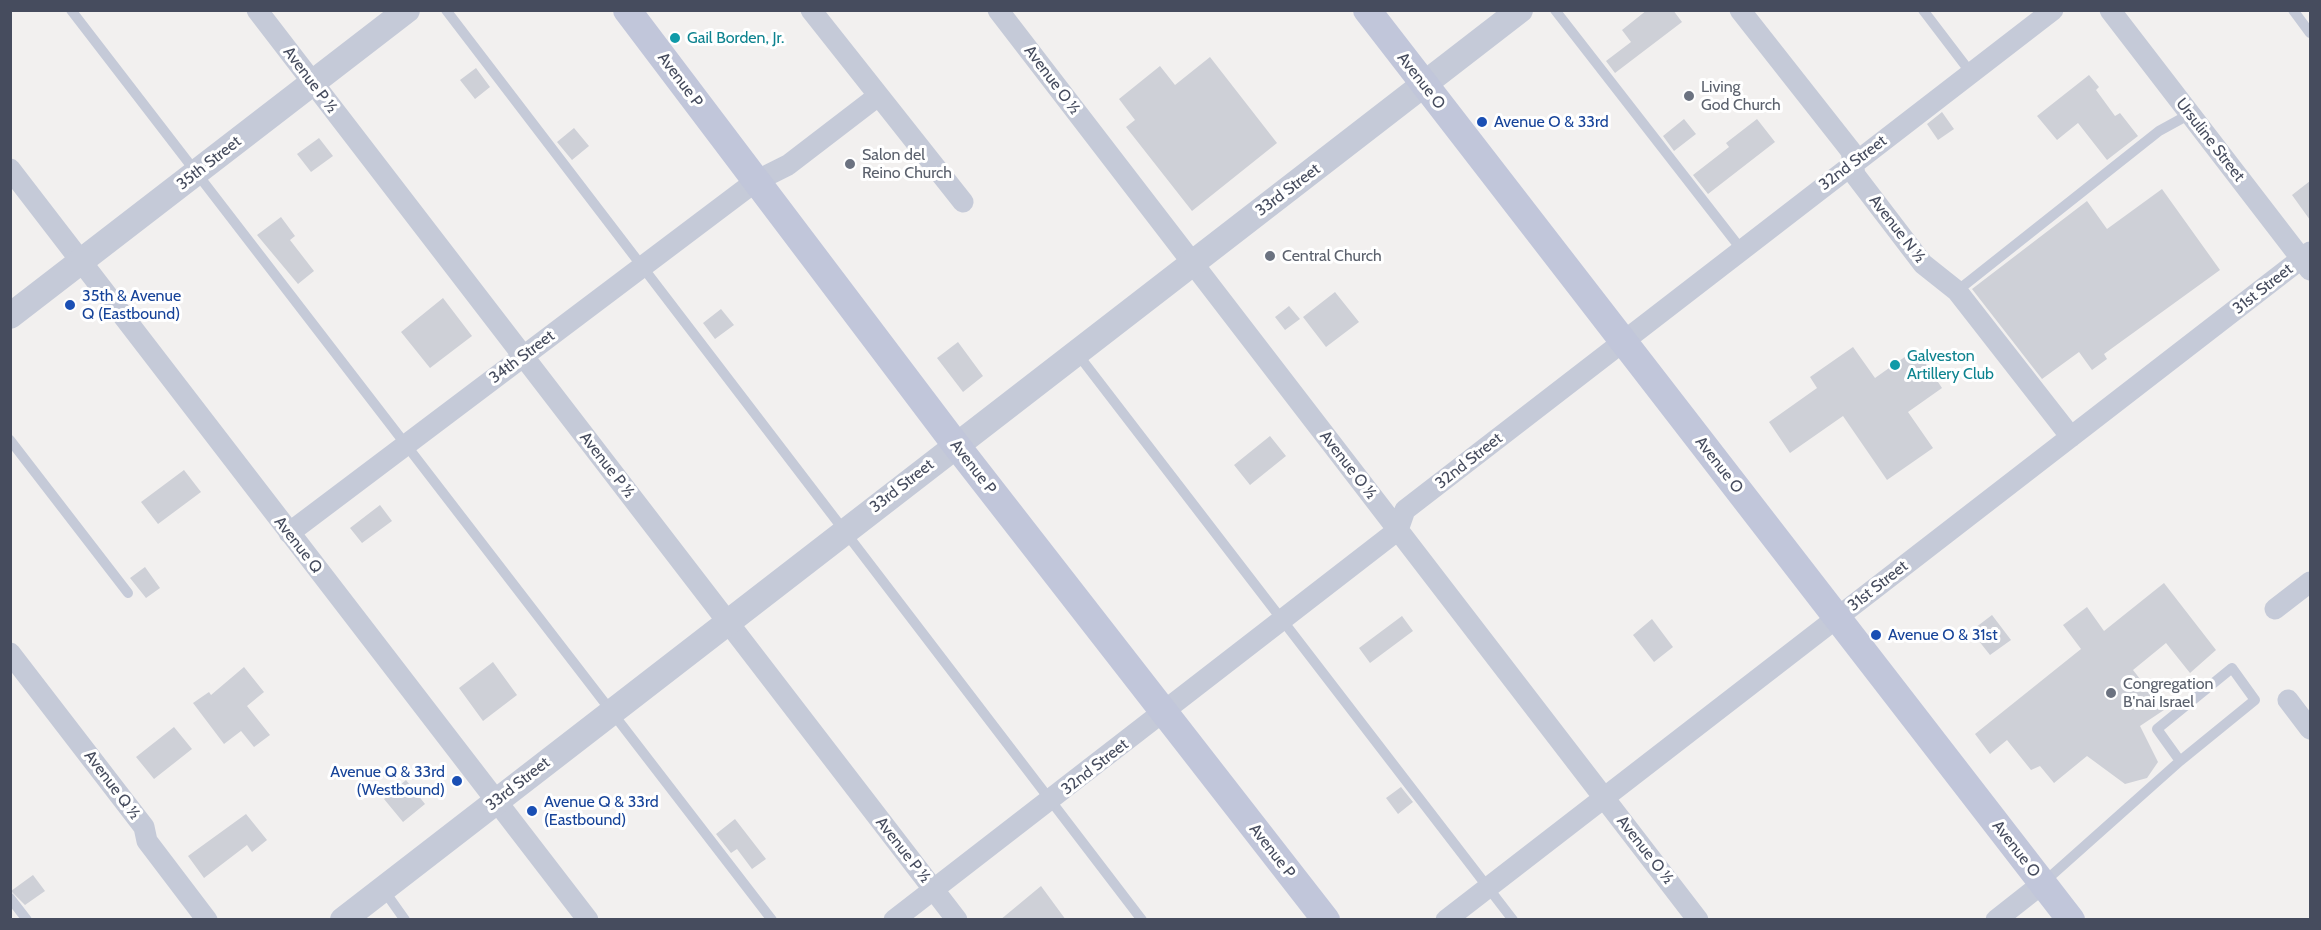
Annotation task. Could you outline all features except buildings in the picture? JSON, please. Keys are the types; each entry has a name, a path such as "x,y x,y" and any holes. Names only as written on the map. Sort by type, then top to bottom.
{"main road":[{"name":"Avenue P","path":"627,10 956,445 1326,920"},
{"name":"Avenue O","path":"1366,10 2071,920"}],"street":[{"name":"Avenue P ½","path":"257,10 957,920"},
{"name":"35th Street","path":"10,316 407,10"},
{"path":"811,10 963,202"},
{"name":"Avenue O ½","path":"998,10 1698,920"},
{"name":"33rd Street","path":"343,920 1076,351 1425,86 1520,10"},
{"name":"Avenue N ½","path":"1740,10 1851,151 1858,180 1923,264 1957,291 2071,437"},
{"name":"32nd Street","path":"894,920 1398,530 1405,510 2054,10"},
{"name":"Ursuline Street","path":"2110,10 2307,260"},
{"name":"34th Street","path":"289,533 640,267 756,181 788,165 878,96"},
{"name":"Avenue Q","path":"10,169 588,920"},
{"name":"31st Street","path":"1446,920 2071,437 2307,260"},
{"path":"2275,609 2310,582"},
{"name":"Avenue Q ½","path":"10,653 144,827 147,841 207,920"},
{"path":"2288,700 2310,729"},
{"path":"1996,920 2043,883"}],"lane":[{"path":"71,10 771,920"},
{"path":"446,10 640,267 1142,920"},
{"path":"1555,10 1741,249"},
{"path":"1923,10 1971,73"},
{"path":"2293,10 2310,33"},
{"path":"1957,291 2159,131 2190,114"},
{"path":"1076,351 1512,920"},
{"path":"10,440 128,593"},
{"path":"2043,883 2180,761 2255,700 2232,668 2157,729 2180,761"},
{"path":"383,889 405,920"},
{"path":"10,898 27,920"}],"place":[{"name":"Gail Borden, Jr.","path":"675,38"},
{"name":"Living God Church","path":"1689,96"},
{"name":"Avenue O & 33rd","path":"1482,122"},
{"name":"Salon del Reino Church","path":"850,164"},
{"name":"Central Church","path":"1270,256"},
{"name":"35th & Avenue Q (Eastbound)","path":"70,305"},
{"name":"Galveston Artillery Club","path":"1895,365"},
{"name":"Avenue O & 31st","path":"1876,635"},
{"name":"Congregation B'nai Israel","path":"2111,693"},
{"name":"Avenue Q & 33rd (Westbound)","path":"457,781"},
{"name":"Avenue Q & 33rd (Eastbound)","path":"532,811"}]}
